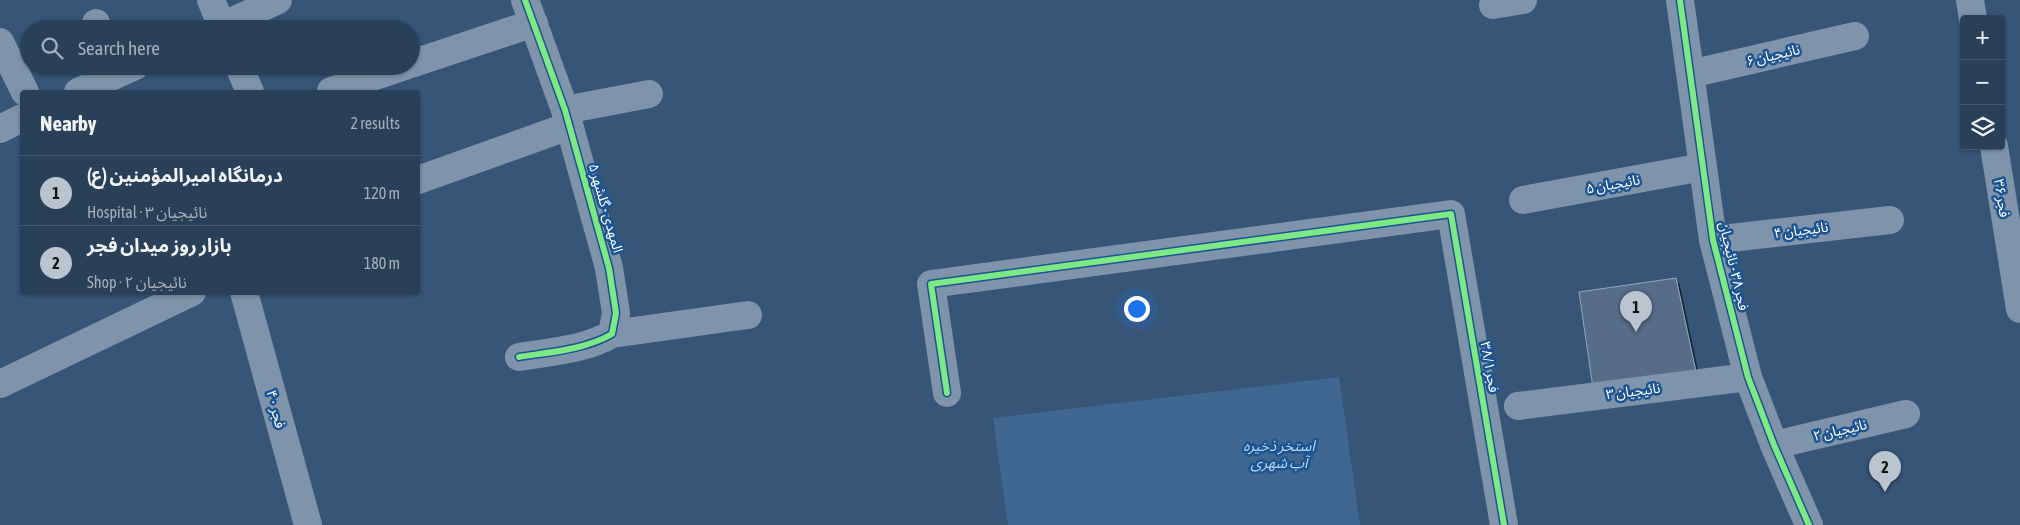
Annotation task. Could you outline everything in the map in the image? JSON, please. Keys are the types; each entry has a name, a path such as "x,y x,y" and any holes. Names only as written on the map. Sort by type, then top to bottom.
{"street":[{"path":"211,0 218,20"},
{"path":"237,20 278,0"},
{"path":"1493,5 1523,0"},
{"name":"فجر ۳۸ - نائیجیان","path":"1680,0 1713,240 1748,377 1774,445 1809,525"},
{"path":"1970,0 1972,15"},
{"path":"420,60 529,12"},
{"name":"المهدی - گلشهر ۵","path":"529,12 567,118 609,268 616,313 612,334"},
{"name":"نائیجیان ۶","path":"1690,74 1856,36"},
{"path":"0,42 23,90"},
{"path":"82,90 111,75"},
{"path":"243,75 249,90"},
{"path":"334,90 378,75"},
{"path":"420,179 567,118 649,94"},
{"path":"0,129 20,119"},
{"name":"فجر ۳۶","path":"1995,150 2020,309"},
{"name":"نائیجیان ۵","path":"1523,200 1703,167"},
{"name":"فجر ۳۸/۱","path":"947,393 931,284 1451,214 1504,525"},
{"name":"نائیجیان ۴","path":"1713,240 1890,220"},
{"path":"0,384 186,295"},
{"name":"فجر ۴۰","path":"245,295 308,525"},
{"path":"518,357 566,350 596,342 612,334 748,315"},
{"name":"نائیجیان ۳","path":"1518,406 1748,377"},
{"name":"نائیجیان ۲","path":"1774,445 1906,414"}],"water":[{"name":"استخر ذخیره آب شهری","path":"1339,377 1360,525 1008,525 993,418"}],"building":[{"path":"1676,278 1696,372 1593,388 1579,292"}],"cycle path":[{"path":"519,357 567,350 590,344 612,334 616,313 609,268 565,110 525,0"},
{"path":"1680,0 1713,240 1748,377 1774,445 1809,525"},
{"path":"947,393 931,284 1451,214 1504,525"}],"place":[{"name":"درمانگاه امیرالمؤمنین (ع)","path":"1636,332"},
{"name":"بازار روز میدان فجر","path":"1885,492"}]}
